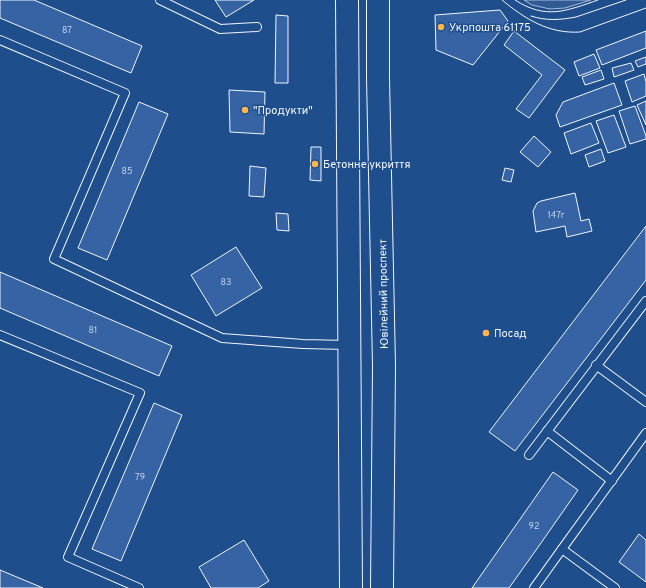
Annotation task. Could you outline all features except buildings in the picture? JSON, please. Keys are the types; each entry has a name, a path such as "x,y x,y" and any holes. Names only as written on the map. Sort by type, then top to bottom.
{"main road":[{"path":"347,0 350,588"},
{"name":"Ювілейний проспект","path":"378,0 378,86 384,366 382,588"}],"lane":[{"path":"160,0 220,29 257,27"},
{"path":"0,40 125,94 54,259 222,338 303,344 349,345"},
{"path":"529,455 646,301"},
{"path":"0,335 140,392 68,557 139,588"},
{"path":"596,365 646,402"},
{"path":"547,431 612,481"},
{"path":"534,588 646,433"},
{"path":"562,549 615,588"}],"shaded area":[{"path":"524,0 591,0 565,8 550,9 532,5"}],"tram line":[{"path":"502,0 538,24 558,31 569,32 580,32 646,8"},
{"path":"515,0 526,6 546,12 566,10 598,0"},
{"path":"531,16 548,19 576,17 626,0"}],"place":[{"name":"Укрпошта 61175","path":"441,27"},
{"name":"\"Продукти\"","path":"245,110"},
{"name":"Бетонне укриття","path":"315,164"},
{"name":"Посад","path":"486,333"}]}
